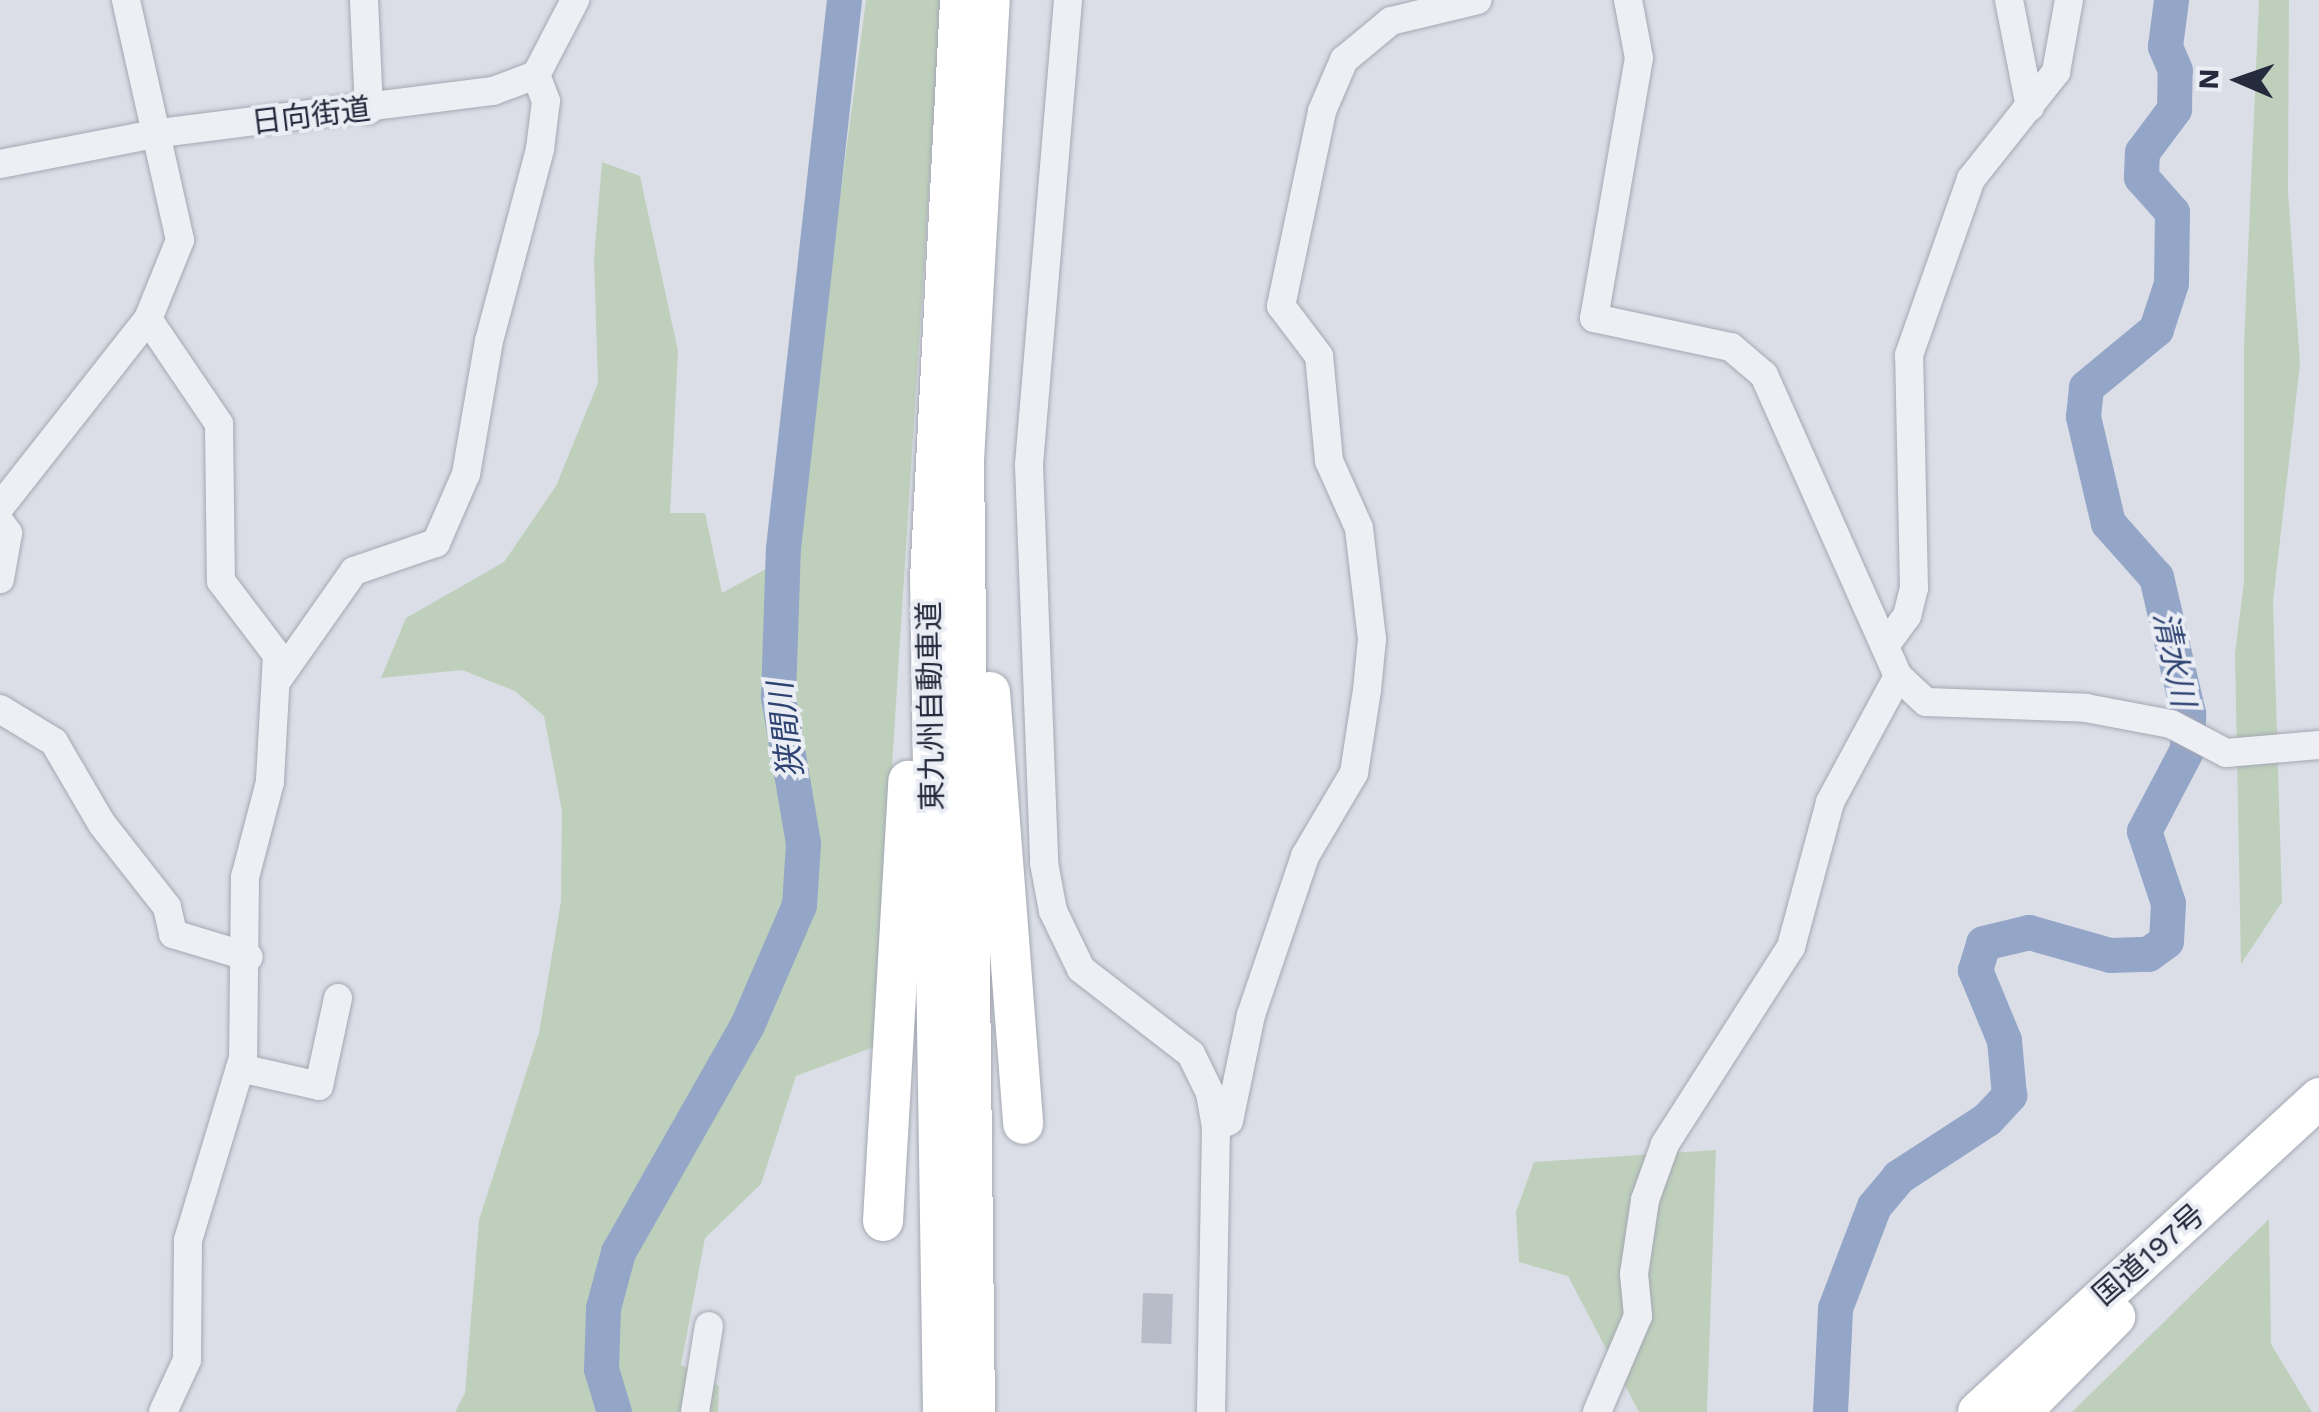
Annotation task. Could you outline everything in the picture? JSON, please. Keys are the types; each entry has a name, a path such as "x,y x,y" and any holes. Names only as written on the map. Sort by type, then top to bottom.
{"highway":[{"name":"東九州自動車道","path":"943,1412 932,450 960,0"},
{"name":"東九州自動車道","path":"975,1412 964,496 990,0"},
{"path":"981,118 984,544 1022,1124"},
{"path":"884,1221 932,450"},
{"name":"国道197号","path":"1978,1412 2319,1098"},
{"name":"国道197号","path":"2021,1412 2319,1112"},
{"path":"2032,1412 2082,1351"}],"street":[{"path":"0,507 148,319 180,240 160,133 126,0"},
{"path":"364,0 369,110"},
{"path":"276,682 354,571 436,544 466,474 489,341 540,148 546,101 536,74 575,0"},
{"path":"1068,0 1029,465 1044,863 1053,911 1082,970 1191,1054 1216,1127 1210,1412"},
{"path":"1216,1127 1229,1122 1251,1015 1305,856 1354,773 1367,690 1372,639 1359,528 1329,460 1318,356 1281,306 1322,111 1344,60 1391,21 1478,0"},
{"path":"1628,0 1639,58 1594,318 1731,348 1764,374 1898,676 1926,702 2086,708 2171,724 2207,744 2257,755 2319,746"},
{"path":"2008,0 2030,107"},
{"path":"1885,646 1908,616 1914,588 1909,355 1971,180 2056,72 2069,0"},
{"name":"日向街道","path":"0,164 160,133 493,92 536,74"},
{"path":"148,319 219,424 221,581 277,656 270,782 245,877 249,957 240,1068 188,1240 187,1360 163,1412"},
{"path":"0,522 8,533 0,580"},
{"path":"1597,1412 1638,1316 1634,1274 1645,1200 1665,1144 1791,947 1830,802 1898,676"},
{"path":"0,709 54,742 102,824 168,907 173,934 249,957"},
{"path":"240,1068 319,1086 338,998"},
{"path":"695,1412 708,1326"}],"green space":[{"path":"866,0 941,0 874,1047 796,1076 761,1184 705,1238 681,1365 719,1386 718,1412 455,1412 465,1393 479,1220 539,1033 561,901 562,811 544,716 515,691 462,670 381,678 406,618 504,562 556,486 598,383 594,258 602,162 640,176 678,351 670,513 705,513 722,593 793,554"},
{"path":"2259,0 2289,0 2288,191 2300,364 2273,602 2282,902 2241,964 2235,653 2244,582 2244,344"},
{"path":"1716,1150 1707,1412 1639,1412 1568,1276 1519,1262 1516,1212 1534,1162"},
{"path":"2269,1219 2271,1344 2312,1412 2072,1412"}],"building":[{"path":"1143,1293 1173,1294 1171,1344 1141,1343"}],"waterway":[{"name":"狭間川","path":"614,1412 601,1369 603,1308 618,1252 747,1025 799,905 803,843 778,696 783,548 844,0"},
{"name":"清水川","path":"1830,1412 1835,1308 1874,1206 1898,1177 1987,1119 2009,1095 2004,1040 1975,970 1983,943 2029,932 2110,955 2148,954 2166,941 2168,903 2144,831 2187,749 2188,713 2156,577 2108,523 2083,416 2086,387 2156,329 2171,283 2172,212 2141,177 2142,152 2174,109 2175,70 2165,46 2171,0"}]}
